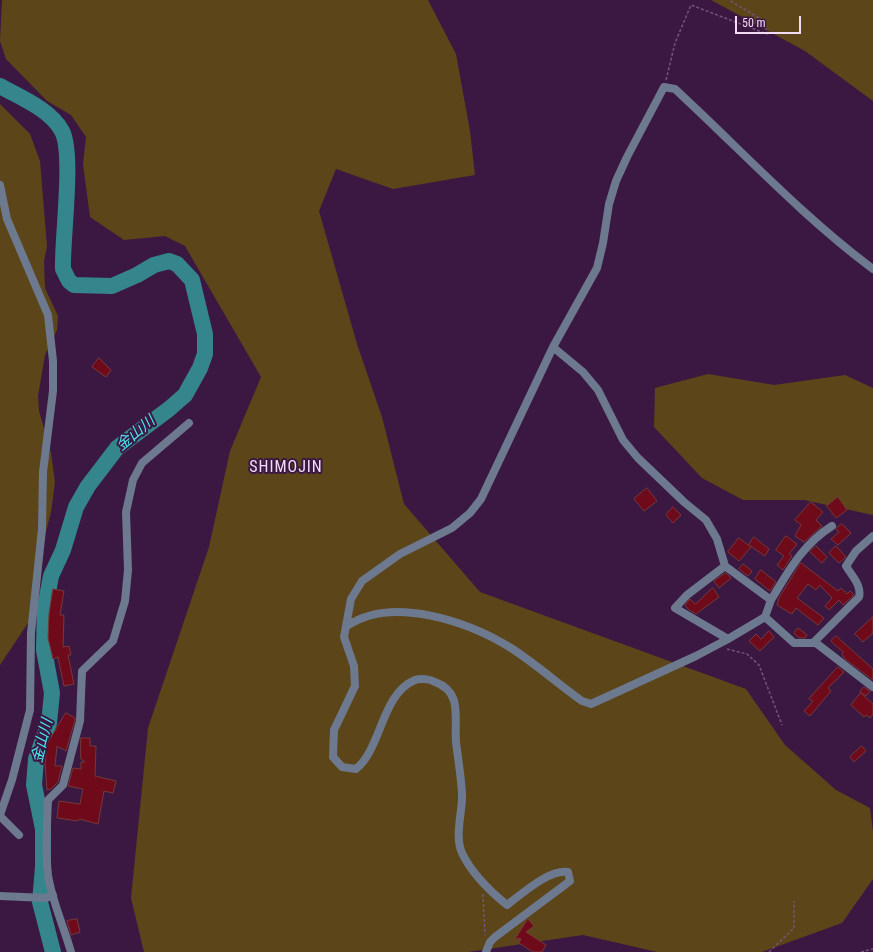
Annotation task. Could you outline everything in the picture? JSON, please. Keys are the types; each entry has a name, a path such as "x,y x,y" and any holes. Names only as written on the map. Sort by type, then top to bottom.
{"street":[{"path":"486,951 490,942 495,937 570,881 568,872 562,871 552,873 507,905 487,888 462,852 459,833 462,794 456,740 457,708 453,696 442,684 429,679 415,680 401,691 390,704 364,762 356,769 342,767 333,757 334,730 355,686 356,675 344,637 351,599 362,581 400,554 452,528 470,513 481,499 553,347 598,268 609,204 616,181 627,156 664,87 675,89 847,249 873,269"},
{"path":"0,185 7,219 48,315 53,361 53,391 43,472 42,529 31,633 30,710 12,780 0,815 19,835"},
{"path":"553,347 583,372 598,390 623,440 638,458 706,520 717,539 725,566 771,600"},
{"path":"71,952 48,874 46,831 48,800 63,786 65,779 80,721 82,671 113,641 125,601 128,570 126,512 133,480 142,463 189,423"},
{"path":"347,626 358,619 378,614 405,612 431,615 477,630 512,648 577,698 591,704 696,656 764,617 771,600 790,568 806,546 822,532 832,526"},
{"path":"813,643 859,597 860,591 858,586 846,566 856,551 873,536"},
{"path":"725,566 687,595 675,608 728,639"},
{"path":"764,617 794,643 816,643 873,687"},
{"path":"0,896 46,898 53,895"}],"path":[{"path":"664,87 672,54 684,19 691,5 767,34 764,21 729,0"},
{"path":"726,648 747,654 759,665 782,725"},
{"path":"483,892 486,951"},
{"path":"769,952 794,928 794,901"},
{"path":"861,952 873,949"}],"shaded area":[{"path":"2,0 428,0 456,54 470,131 475,175 393,189 336,169 319,211 357,344 382,417 404,504 480,592 746,689 785,745 836,790 870,808 873,832 873,879 842,923 762,952 657,952 583,935 468,952 144,952 131,898 148,728 209,547 230,451 261,377 185,246 165,236 124,240 90,217 83,164 86,137 71,115 47,101 6,59 0,41"},
{"path":"711,0 873,0 873,101 805,51"},
{"path":"0,104 30,134 40,161 47,246 44,261 45,288 58,316 57,330 45,355 38,396 39,411 51,453 55,482 51,512 44,539 38,608 0,665"},
{"path":"708,374 774,385 845,375 873,388 873,515 804,500 743,500 702,478 654,427 655,388"}],"building":[{"path":"99,358 111,370 106,377 92,367"},
{"path":"647,488 657,501 644,511 634,499"},
{"path":"838,497 847,510 836,518 827,506"},
{"path":"811,502 823,512 816,520 822,526 804,542 795,536 801,525 795,520"},
{"path":"673,507 681,515 673,523 666,515"},
{"path":"842,524 851,533 838,545 831,539 839,532 836,529"},
{"path":"786,536 797,544 789,554 792,556 783,570 777,565 784,556 776,550"},
{"path":"754,537 769,549 765,556 749,545"},
{"path":"739,538 751,547 739,561 728,552"},
{"path":"816,546 827,557 822,563 810,552"},
{"path":"836,546 846,557 839,563 829,553"},
{"path":"801,563 838,591 841,588 847,594 850,591 854,595 843,605 839,600 829,610 825,606 832,598 820,585 816,590 808,584 797,598 824,618 818,625 796,608 792,614 777,605 779,598"},
{"path":"743,564 752,571 748,576 739,569"},
{"path":"761,570 776,582 770,591 755,579"},
{"path":"726,573 731,578 719,588 714,581"},
{"path":"713,588 719,597 696,614 685,605 690,599 695,604"},
{"path":"53,589 64,591 60,615 64,615 63,647 69,646 71,655 68,655 74,684 64,686 58,657 53,659 48,638 49,614"},
{"path":"873,617 873,633 863,642 855,634"},
{"path":"798,628 807,635 805,638 799,638 794,633"},
{"path":"769,631 774,637 760,651 749,641 756,634 761,639"},
{"path":"836,636 873,669 873,680 845,659 842,654 843,652 831,641"},
{"path":"838,667 844,672 828,688 831,691 810,716 804,711 813,701 809,699"},
{"path":"864,687 870,691 866,696 860,692"},
{"path":"861,693 873,704 873,714 870,718 866,715 864,717 851,705"},
{"path":"66,713 75,718 75,720 66,751 57,746 55,766 62,766 58,782 51,789 47,790 45,764 47,744"},
{"path":"81,738 90,738 90,746 96,746 95,776 116,781 113,793 104,791 98,824 79,819 78,821 57,818 59,801 80,804 83,789 68,786 73,768 81,769 81,762 85,762 81,759"},
{"path":"862,746 866,751 854,762 850,757"},
{"path":"77,919 80,932 71,935 67,921"},
{"path":"528,919 534,926 526,932 546,945 542,952 533,952 519,943 521,939 519,938 514,941"}],"waterway":[{"name":"金山川","path":"0,86 43,110 57,123 62,131 67,158 67,197 63,269 69,281 74,285 112,286 137,275 154,265 169,261 177,264 192,280 205,334 205,354 200,368 185,395 169,409 117,448 88,486 76,507 63,550 51,576 45,608 44,650 52,693 49,723 36,759 34,785 43,829 43,867 40,902 53,952"}],"district":[{"name":"SHIMOJIN","path":"286,468"}]}
